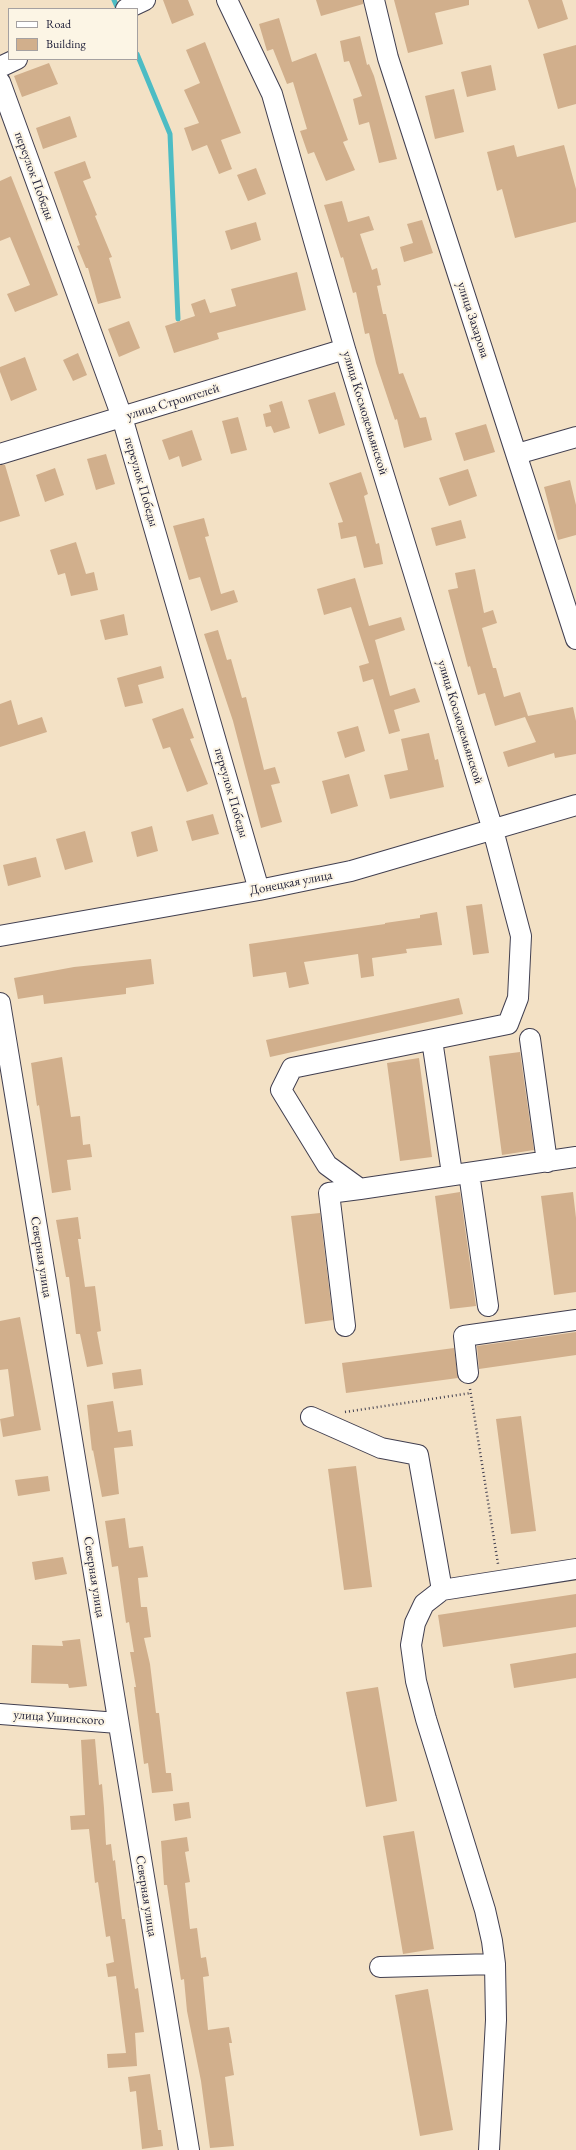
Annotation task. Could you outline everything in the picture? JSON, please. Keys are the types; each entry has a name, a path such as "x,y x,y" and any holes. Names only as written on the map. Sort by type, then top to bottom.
{"street":[{"path":"128,8 146,0"},
{"name":"улица Космодемьянской","path":"227,0 272,94 346,349 493,830 521,936 518,998 508,1024 432,1040"},
{"name":"улица Захарова","path":"374,0 388,58 576,639"},
{"path":"0,67 15,60"},
{"name":"переулок Победы","path":"0,82 122,417 259,890"},
{"name":"улица Строителей","path":"0,454 346,349"},
{"path":"517,454 576,437"},
{"name":"Донецкая улица","path":"0,936 259,890 351,871 576,806"},
{"name":"Северная улица","path":"0,1003 189,2150"},
{"path":"530,1039 547,1162"},
{"path":"360,1189 327,1165 281,1090 292,1068 432,1040 488,1306"},
{"path":"345,1326 329,1193 360,1189 460,1170 547,1162 576,1157"},
{"path":"468,1373 464,1336 576,1320"},
{"path":"311,1417 381,1448 418,1455 442,1590"},
{"path":"489,2150 496,2020 495,1964 484,1910 426,1719 411,1645 415,1623 424,1604 442,1590 576,1569"},
{"name":"улица Ушинского","path":"0,1714 118,1723"},
{"path":"380,1967 495,1964"}],"path":[{"path":"468,1373 501,1580"},
{"path":"342,1413 471,1393"}],"building":[{"path":"163,0 188,0 194,15 172,24"},
{"path":"316,0 363,0 363,4 321,16"},
{"path":"394,0 469,0 469,5 435,13 443,44 408,53"},
{"path":"528,0 562,0 568,19 538,29"},
{"path":"279,18 292,62 316,53 348,140 343,142 355,170 326,181 314,152 308,154 300,131 307,129 293,82 287,84 273,49 267,51 259,24"},
{"path":"360,36 367,65 369,64 374,76 397,159 379,163 369,122 359,125 353,99 362,96 349,61 344,62 340,41"},
{"path":"205,42 241,133 221,140 232,169 219,174 207,145 192,151 184,128 199,123 184,90 200,83 186,50"},
{"path":"576,45 576,104 558,109 543,54"},
{"path":"49,63 58,84 22,97 14,76"},
{"path":"491,65 496,90 467,97 461,72"},
{"path":"454,89 464,132 435,139 425,96"},
{"path":"70,116 77,137 43,149 36,128"},
{"path":"514,145 517,157 564,145 576,189 576,222 515,238 502,189 497,191 487,152"},
{"path":"85,161 91,178 83,181 97,215 95,216 112,257 109,258 121,298 98,304 88,268 86,268 77,246 80,245 54,172"},
{"path":"256,168 266,194 248,201 237,175"},
{"path":"11,176 58,295 15,312 7,294 30,285 10,237 0,241 0,181"},
{"path":"342,201 348,222 369,216 374,230 360,234 372,270 377,268 381,285 377,286 383,314 386,314 399,374 403,373 420,418 426,417 432,440 404,448 397,419 395,420 376,363 369,333 365,334 356,292 353,293 343,257 341,258 324,205"},
{"path":"422,220 433,253 404,262 400,247 413,243 407,224"},
{"path":"256,222 261,240 231,250 225,231"},
{"path":"297,272 306,310 217,333 219,339 174,353 165,326 195,316 191,304 205,299 210,313 236,306 231,289"},
{"path":"129,321 140,348 119,357 108,329"},
{"path":"78,353 87,375 73,381 63,360"},
{"path":"25,357 37,390 11,401 0,372 0,367"},
{"path":"335,392 345,425 319,434 308,400"},
{"path":"282,401 290,428 274,433 271,426 266,427 263,414 271,412 269,405"},
{"path":"238,417 247,450 231,454 222,421"},
{"path":"486,424 495,452 464,461 455,433"},
{"path":"192,430 202,460 182,467 179,456 169,460 162,440"},
{"path":"106,454 115,484 96,490 87,459"},
{"path":"0,465 5,465 20,516 0,522"},
{"path":"55,468 64,495 45,502 36,475"},
{"path":"468,469 477,496 449,506 439,478"},
{"path":"361,472 368,494 364,496 376,544 379,543 383,564 364,568 356,536 341,539 338,523 343,522 329,483"},
{"path":"570,480 576,505 576,535 558,540 544,487"},
{"path":"204,518 209,536 205,537 221,594 234,590 238,602 211,611 200,577 189,580 173,526"},
{"path":"461,520 466,538 436,546 431,528"},
{"path":"76,542 86,574 94,572 98,590 71,596 65,573 58,575 50,550"},
{"path":"475,569 484,613 493,610 497,623 482,628 493,668 496,668 504,697 520,692 528,716 573,707 576,721 576,754 555,758 554,753 508,767 503,752 536,742 525,717 495,726 485,693 478,695 470,666 468,667 448,590 458,588 455,573"},
{"path":"355,578 369,626 401,617 405,630 375,640 390,696 415,688 420,702 394,710 400,731 389,734 373,679 363,682 359,666 369,663 351,607 324,615 317,589"},
{"path":"124,614 128,635 105,640 100,620"},
{"path":"218,630 227,660 231,659 242,698 246,697 264,770 275,767 280,783 271,785 282,822 261,828 233,721 204,634"},
{"path":"161,666 164,678 138,685 143,703 125,707 117,678"},
{"path":"11,700 18,725 42,717 47,732 0,747 0,704"},
{"path":"183,708 194,738 190,739 208,784 187,792 170,747 163,749 152,719"},
{"path":"358,726 365,751 345,758 337,732"},
{"path":"429,733 435,760 438,759 444,787 390,799 384,775 408,770 401,739"},
{"path":"349,774 358,806 331,814 322,781"},
{"path":"213,814 219,834 192,841 186,821"},
{"path":"152,826 158,851 137,857 131,832"},
{"path":"85,831 93,862 65,870 56,839"},
{"path":"36,857 41,877 8,886 3,865"},
{"path":"482,904 489,953 473,955 466,906"},
{"path":"437,912 442,945 406,949 407,953 372,958 374,976 361,978 358,954 304,962 309,984 289,988 286,972 253,977 249,944 385,924 420,918 420,915"},
{"path":"151,959 154,984 126,988 126,994 44,1004 43,995 18,999 14,978 74,967"},
{"path":"459,998 463,1014 270,1057 266,1040"},
{"path":"520,1052 534,1150 502,1155 489,1056"},
{"path":"62,1057 71,1117 80,1116 83,1145 90,1144 92,1157 67,1160 71,1190 52,1193 31,1063"},
{"path":"419,1058 432,1157 400,1161 387,1063"},
{"path":"460,1192 476,1306 450,1309 435,1196"},
{"path":"573,1192 576,1218 576,1292 554,1295 541,1196"},
{"path":"320,1213 333,1320 305,1324 291,1216"},
{"path":"78,1217 81,1239 78,1239 85,1287 95,1286 101,1331 97,1332 103,1364 87,1367 80,1334 76,1334 69,1277 66,1277 56,1220"},
{"path":"20,1317 41,1430 3,1437 0,1419 14,1416 8,1369 0,1370 0,1321"},
{"path":"576,1332 576,1355 479,1369 477,1346"},
{"path":"454,1348 458,1378 346,1393 342,1363"},
{"path":"141,1369 143,1385 114,1389 112,1373"},
{"path":"113,1401 118,1432 131,1430 133,1446 114,1448 119,1494 102,1497 93,1450 92,1451 87,1405"},
{"path":"521,1416 536,1531 511,1534 496,1419"},
{"path":"356,1466 372,1587 344,1590 328,1469"},
{"path":"48,1476 50,1491 18,1496 15,1480"},
{"path":"125,1518 129,1548 143,1546 148,1577 138,1578 141,1607 147,1607 151,1637 144,1638 150,1664 156,1713 159,1713 166,1773 171,1773 173,1791 152,1793 148,1763 144,1764 134,1687 136,1687 130,1652 134,1652 129,1622 126,1623 118,1566 112,1567 105,1521"},
{"path":"63,1557 67,1574 35,1580 32,1562"},
{"path":"576,1594 576,1627 443,1647 438,1615"},
{"path":"80,1639 87,1686 69,1688 68,1684 31,1683 32,1645 63,1646 62,1641"},
{"path":"576,1653 576,1678 514,1688 510,1664"},
{"path":"378,1687 397,1801 366,1807 346,1692"},
{"path":"95,1739 99,1785 102,1784 106,1845 111,1844 113,1861 115,1860 122,1919 125,1919 135,1989 138,1988 144,2032 135,2033 137,2066 108,2068 107,2054 126,2053 116,1976 108,1977 106,1964 114,1962 110,1936 106,1937 98,1882 95,1883 89,1829 71,1830 70,1816 85,1815 81,1740"},
{"path":"189,1802 191,1818 175,1821 173,1804"},
{"path":"414,1831 434,1949 403,1954 383,1836"},
{"path":"187,1837 189,1851 185,1852 190,1882 185,1883 190,1929 197,1928 201,1958 206,1957 209,1976 203,1977 208,2030 229,2027 232,2043 229,2043 234,2075 225,2077 234,2146 210,2148 201,2081 187,2011 184,1979 181,1980 167,1885 164,1885 161,1841"},
{"path":"428,1989 453,2130 420,2136 395,1995"},
{"path":"150,2074 158,2130 161,2130 163,2146 142,2149 136,2091 130,2092 128,2077"}],"waterway":[{"path":"114,0 118,8"},
{"path":"138,56 170,134 178,319"}]}
